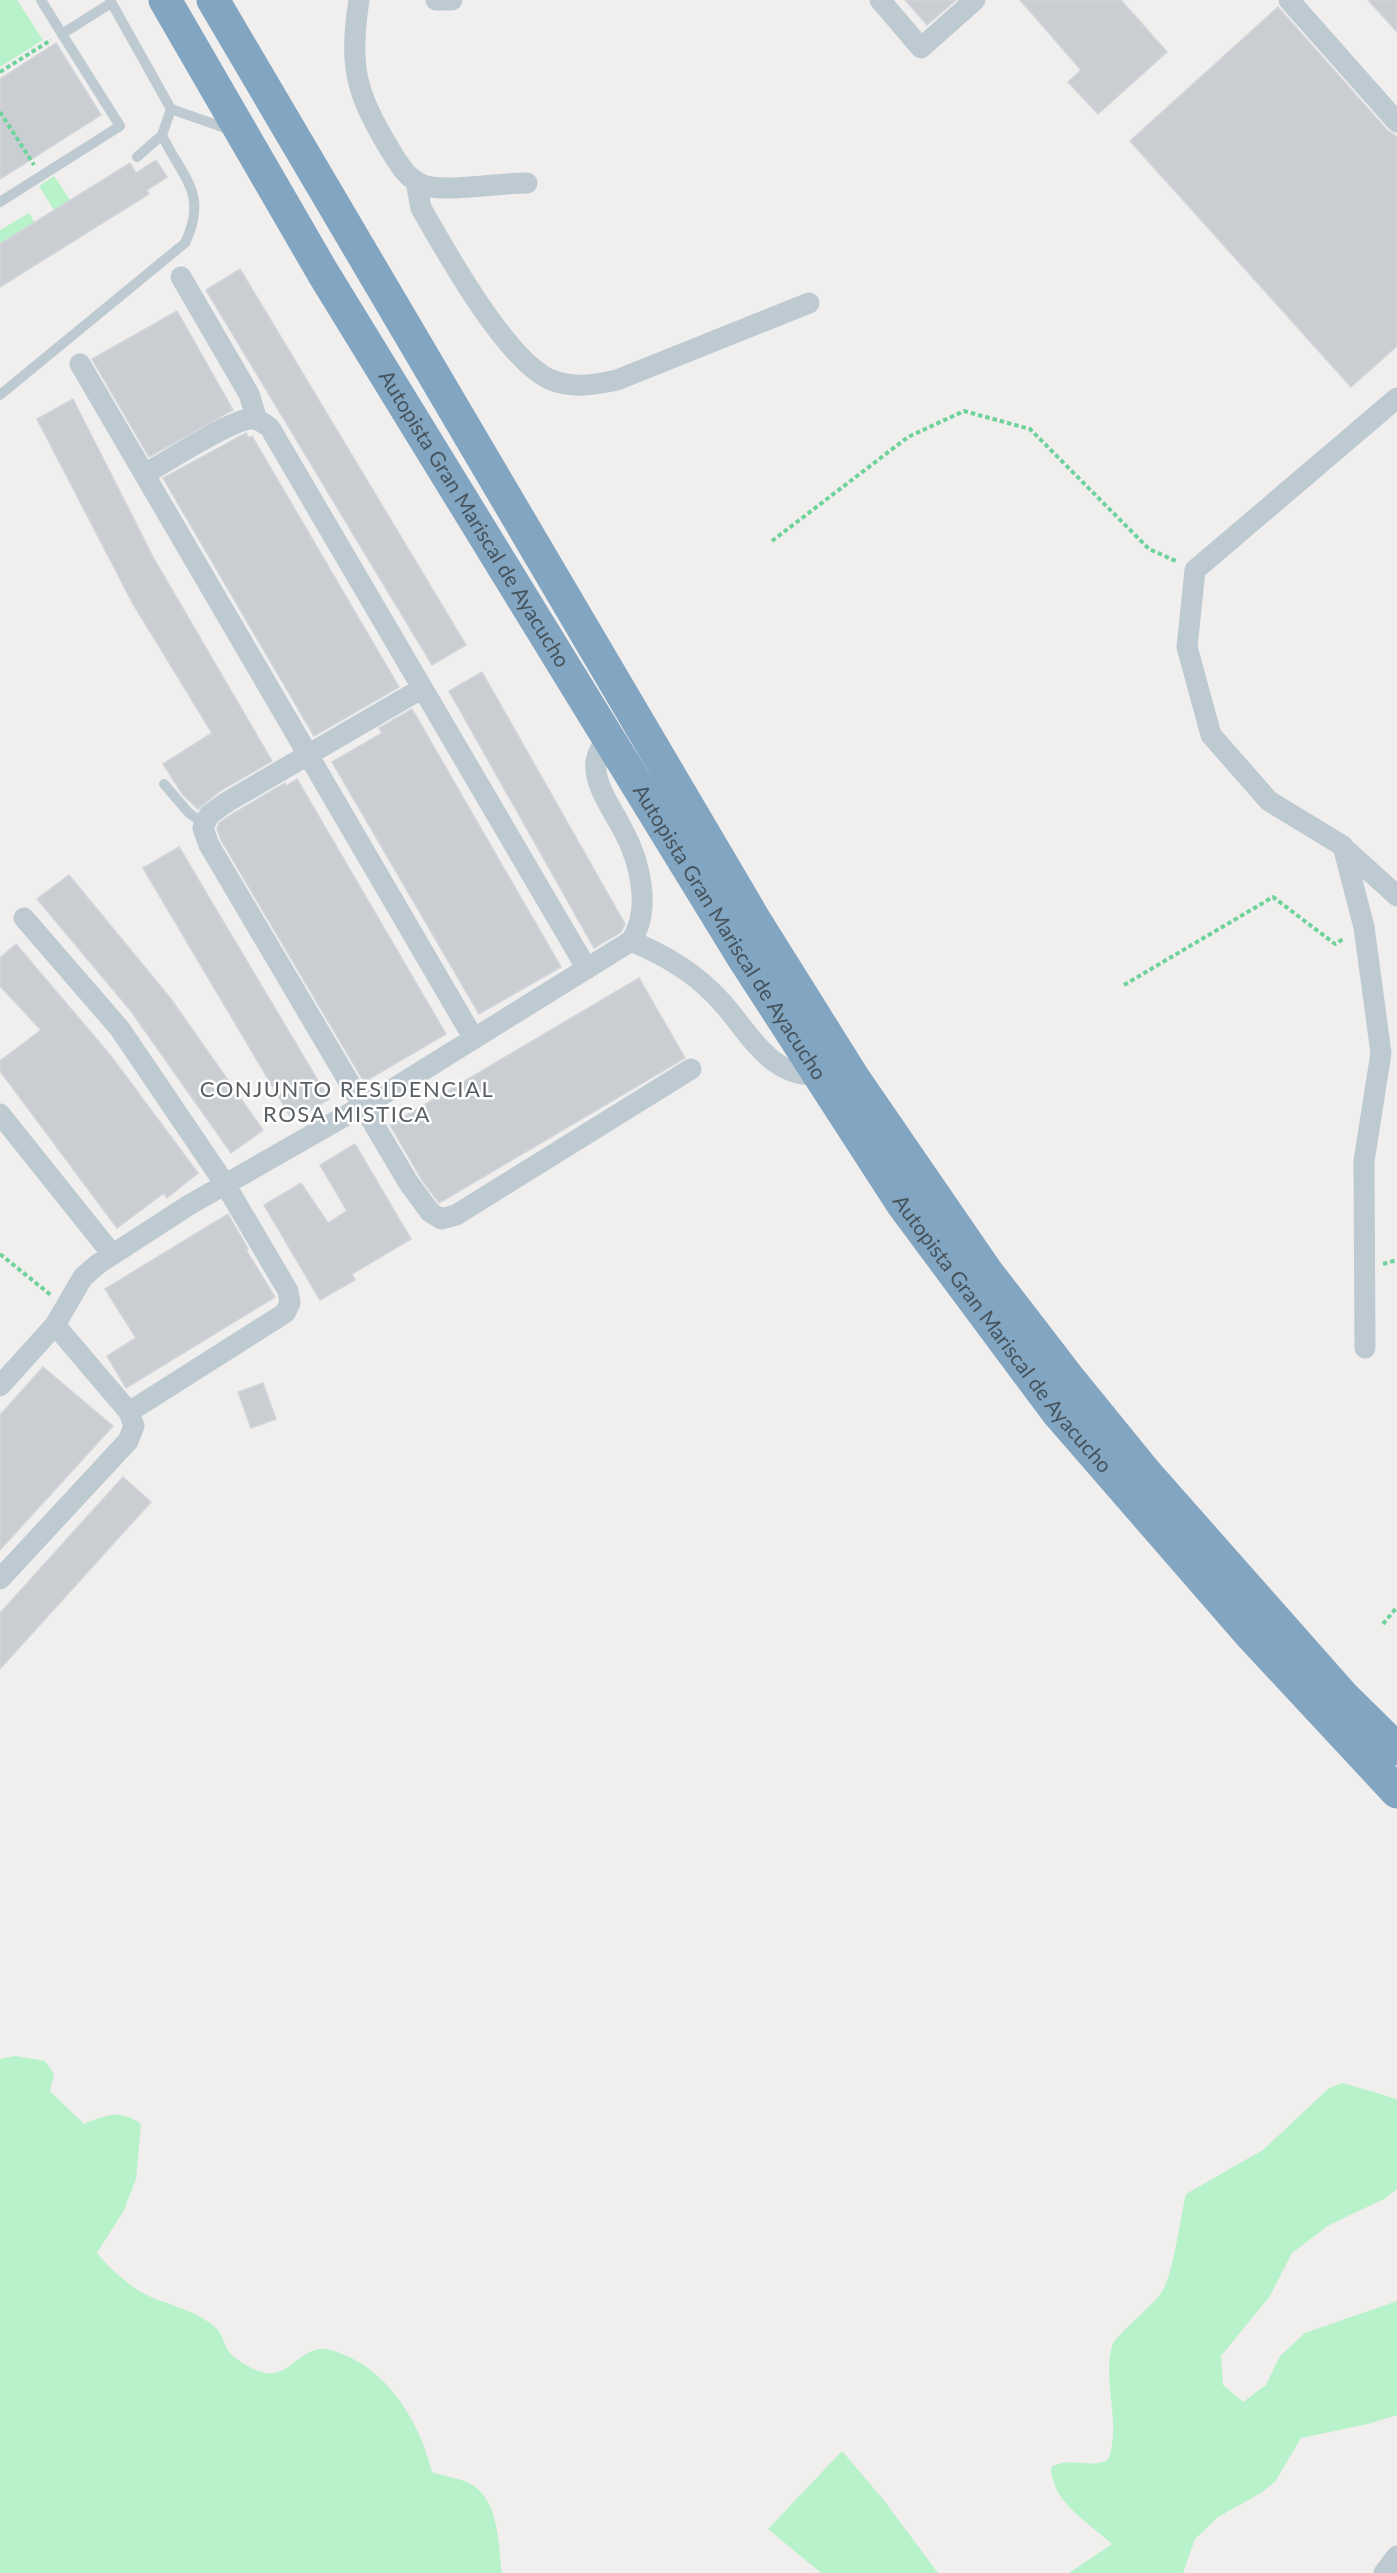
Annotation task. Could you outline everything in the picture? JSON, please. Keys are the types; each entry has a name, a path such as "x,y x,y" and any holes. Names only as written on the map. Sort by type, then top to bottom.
{"highway":[{"name":"Autopista Gran Mariscal de Ayacucho","path":"165,0 323,273 610,737 744,959 903,1205 1057,1412 1249,1633 1397,1792"},
{"name":"Autopista Gran Mariscal de Ayacucho","path":"213,0 750,912 853,1077 987,1272 1071,1382 1145,1472 1343,1696 1397,1749"}],"street":[{"path":"359,0 354,56 358,88 370,116 402,169 416,182 445,188 526,183"},
{"path":"436,0 452,0"},
{"path":"879,0 921,48 975,0"},
{"path":"1289,0 1397,122"},
{"path":"416,182 421,208 506,340 539,372 560,382 589,386 617,380 809,303"},
{"path":"181,277 249,394 256,420"},
{"path":"80,364 474,1039"},
{"path":"1397,398 1195,570 1187,647 1211,735 1269,801 1342,846 1397,896"},
{"path":"144,474 248,419 256,420 275,434 420,689 587,969"},
{"path":"420,689 218,808 204,824 209,845 425,1207 435,1216 448,1219 692,1069"},
{"path":"0,1386 56,1325 83,1277 112,1254 225,1184 474,1039 631,941 642,921 637,867 624,831 603,792 596,768 598,754 610,737"},
{"path":"1342,846 1364,927 1381,1053 1364,1161 1365,1348"},
{"path":"24,918 120,1029 225,1184 288,1291 287,1310 129,1413"},
{"path":"631,941 664,956 711,990 776,1065 797,1074 819,1075"},
{"path":"0,1114 112,1254"},
{"path":"0,1579 128,1441 134,1426 129,1413 56,1325"},
{"path":"1384,2573 1397,2556"}],"lane":[{"path":"0,202 120,126 41,0"},
{"path":"62,34 111,2 171,109 241,133"},
{"path":"137,157 162,135 171,109"},
{"path":"0,395 185,243 194,223 196,206 193,191 162,135"},
{"path":"164,784 189,813 204,824"}],"path":[{"path":"0,72 62,34"},
{"path":"0,112 41,176"},
{"path":"772,541 908,437 964,411 1030,429 1149,549 1195,570"},
{"path":"1124,985 1274,897 1335,944 1364,927"},
{"path":"0,1254 51,1296 68,1305"},
{"path":"1383,1624 1397,1607"}],"green space":[{"path":"0,0 17,0 43,40 0,67"},
{"path":"54,176 70,200 54,210 39,186"},
{"path":"29,213 35,223 0,244 0,230"},
{"path":"15,2056 45,2061 54,2074 50,2091 84,2124 99,2118 120,2115 141,2124 136,2179 124,2210 97,2253 106,2264 141,2292 197,2315 206,2321 218,2330 233,2356 258,2371 275,2373 308,2353 322,2349 342,2354 375,2373 411,2418 427,2454 432,2472 469,2483 487,2500 496,2523 502,2573 0,2573 0,2059"},
{"path":"1343,2083 1397,2099 1397,2189 1384,2199 1329,2225 1292,2253 1270,2296 1221,2356 1223,2385 1243,2402 1266,2385 1280,2356 1305,2333 1397,2301 1397,2415 1368,2424 1301,2438 1275,2482 1261,2493 1218,2517 1195,2539 1183,2573 1069,2573 1112,2544 1064,2501 1057,2491 1051,2467 1066,2463 1092,2463 1108,2460 1113,2432 1109,2374 1112,2346 1120,2334 1164,2288 1174,2257 1186,2194 1263,2150 1329,2088"},
{"path":"842,2451 883,2499 938,2573 821,2573 768,2529"}],"building":[{"path":"905,0 956,0 927,25"},
{"path":"1020,0 1121,0 1167,52 1098,114 1068,82 1081,70"},
{"path":"1368,0 1397,0 1397,32"},
{"path":"1278,7 1387,130 1397,137 1397,346 1351,387 1130,141"},
{"path":"56,43 101,115 0,179 0,79"},
{"path":"156,160 167,177 147,190 149,194 0,287 0,244 130,163 136,173"},
{"path":"240,269 466,645 432,665 206,290"},
{"path":"177,311 233,410 149,457 92,359"},
{"path":"73,399 154,559 272,761 220,791 198,809 183,795 163,764 212,733 133,604 37,419"},
{"path":"246,433 249,438 252,436 399,687 314,736 163,478"},
{"path":"482,672 625,924 621,932 594,948 449,691"},
{"path":"412,709 561,967 479,1014 332,762 382,733 379,728"},
{"path":"297,779 446,1034 364,1082 221,840 217,829 219,823 234,813 285,783 286,786"},
{"path":"179,847 329,1099 293,1121 143,868"},
{"path":"69,875 171,999 263,1130 231,1153 130,1010 37,899"},
{"path":"16,944 111,1056 198,1173 167,1198 164,1193 117,1228 0,1071 0,1061 41,1030 0,986 0,958"},
{"path":"639,978 685,1058 439,1203 422,1180 390,1125"},
{"path":"355,1144 411,1239 352,1274 355,1280 320,1300 264,1205 301,1183 328,1223 347,1211 320,1165"},
{"path":"228,1214 248,1249 246,1250 275,1297 126,1388 107,1356 136,1338 105,1289"},
{"path":"43,1367 113,1426 0,1550 0,1415"},
{"path":"263,1383 276,1419 251,1428 238,1392"},
{"path":"123,1477 151,1502 0,1669 0,1613"}],"district":[{"name":"CONJUNTO RESIDENCIAL ROSA MISTICA","path":"347,1102"}]}
